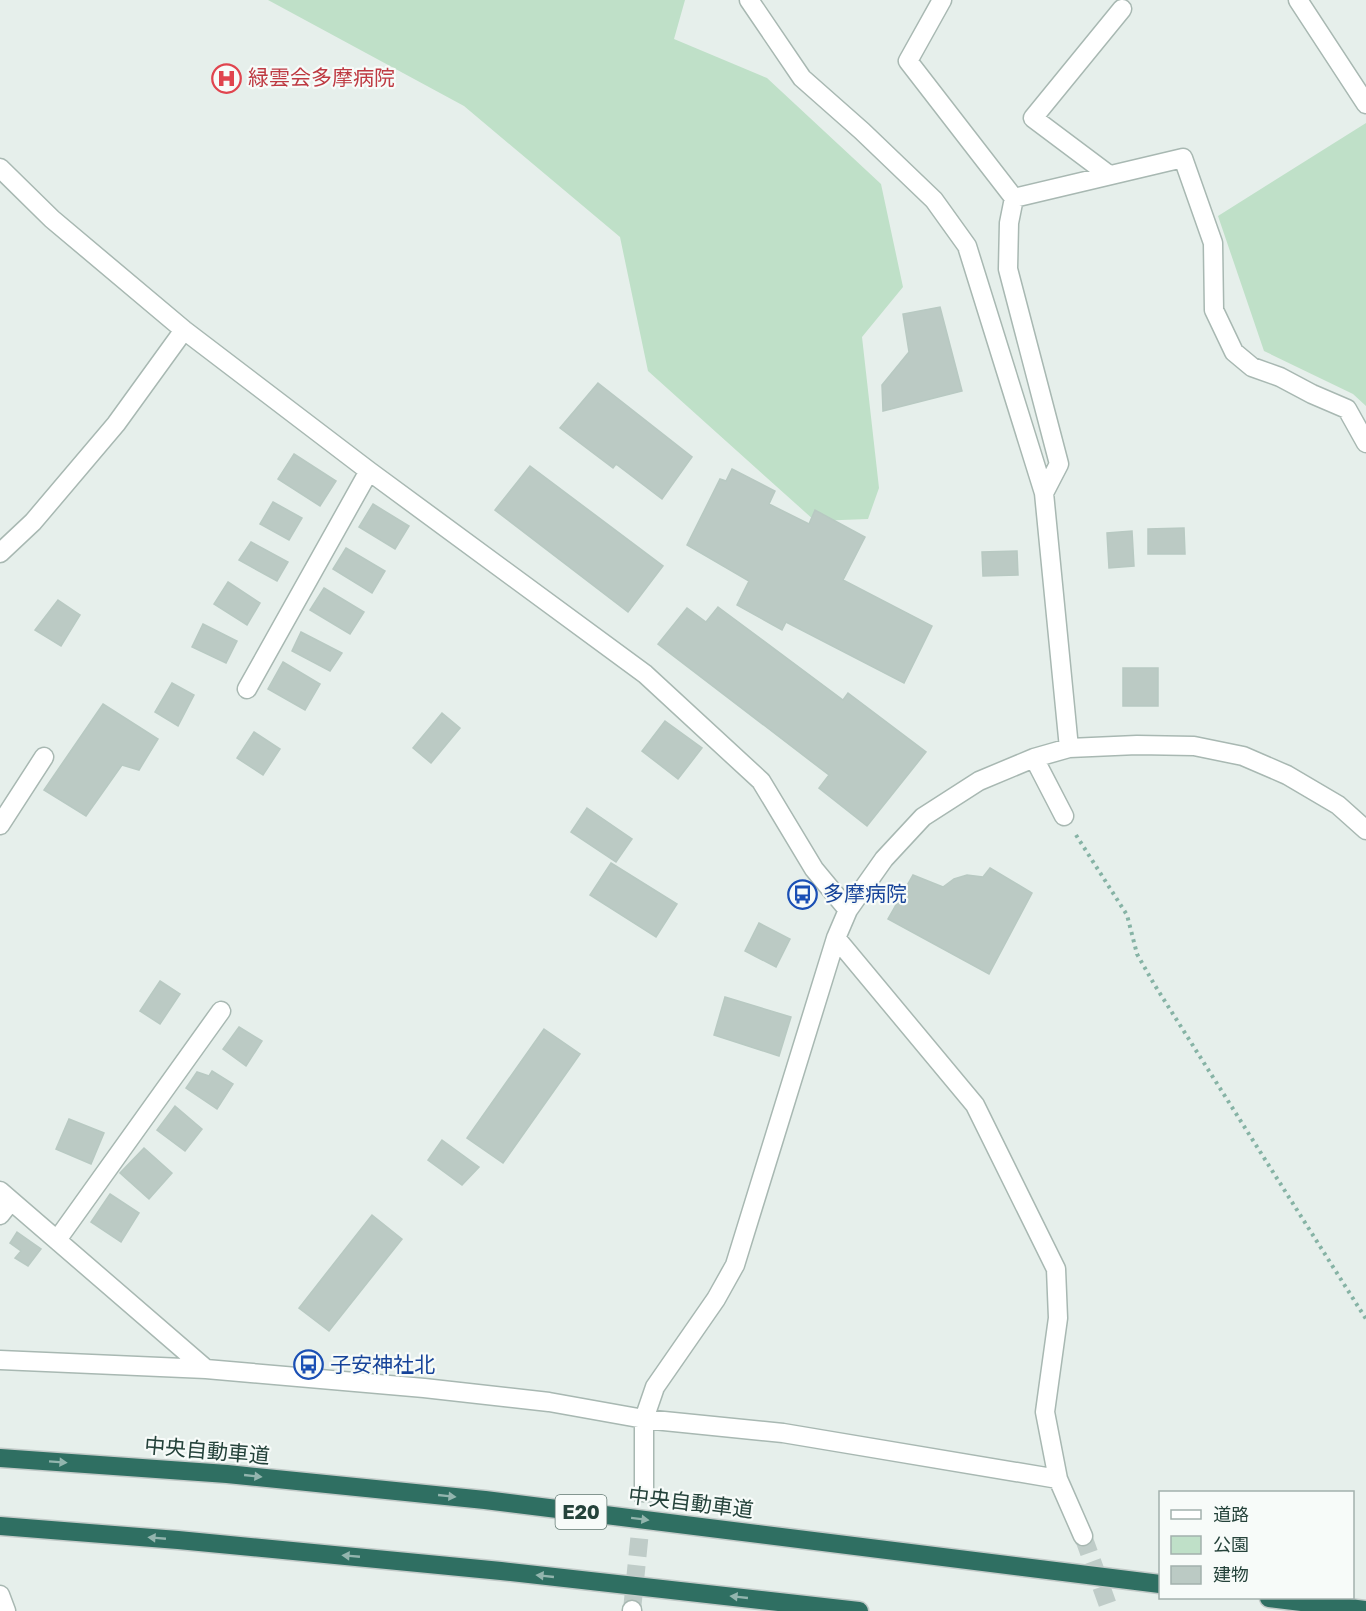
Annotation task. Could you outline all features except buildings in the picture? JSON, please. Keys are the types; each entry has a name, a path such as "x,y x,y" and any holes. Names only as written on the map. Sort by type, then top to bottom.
{"highway":[{"name":"中央自動車道","path":"0,1458 227,1474 485,1500 1159,1584"},
{"path":"5,1526 501,1571 860,1611"},
{"path":"1277,1599 1366,1610"}],"street":[{"path":"749,0 801,78 862,131 934,200 967,246 1044,493 1069,748"},
{"path":"942,0 908,61 1014,198 1009,223 1008,270 1059,464 1044,493"},
{"path":"1298,0 1366,104"},
{"path":"1109,176 1033,118 1122,9"},
{"path":"1014,198 1183,158 1213,243 1214,310 1234,352 1252,367 1280,377 1347,409 1366,443"},
{"path":"0,168 52,219 184,330 369,471 645,674 761,781 814,868 848,910"},
{"path":"0,553 33,522 116,424 184,330"},
{"path":"247,689 369,471"},
{"path":"644,1492 644,1419 655,1387 716,1299 735,1265 836,938 848,910 884,859 923,817 979,781 1034,758 1069,748 1137,745 1194,746 1243,756 1287,775 1338,805 1366,830"},
{"path":"0,825 44,757"},
{"path":"1034,758 1064,816"},
{"path":"836,938 975,1105 1056,1269 1058,1318 1045,1412 1058,1479 1083,1536"},
{"path":"57,1240 221,1011"},
{"path":"4,1202 57,1240 206,1369"},
{"path":"0,1360 206,1369 424,1388 549,1402 644,1419 783,1433 1058,1479"},
{"path":"0,1595 6,1611"}],"path":[{"path":"1064,816 1127,915 1137,954 1154,984 1366,1319"}],"green space":[{"path":"268,0 685,0 674,39 767,78 881,184 903,287 862,337 879,488 868,519 815,521 648,371 620,237 464,106"},
{"path":"1366,123 1366,406 1353,394 1264,351 1218,216"}],"tunnel":[{"path":"632,1610 644,1492"},
{"path":"1083,1536 1110,1611"}],"place":[{"name":"緑雲会多摩病院","path":"227,78"},
{"name":"多摩病院","path":"802,894"},
{"name":"子安神社北","path":"309,1365"}]}
